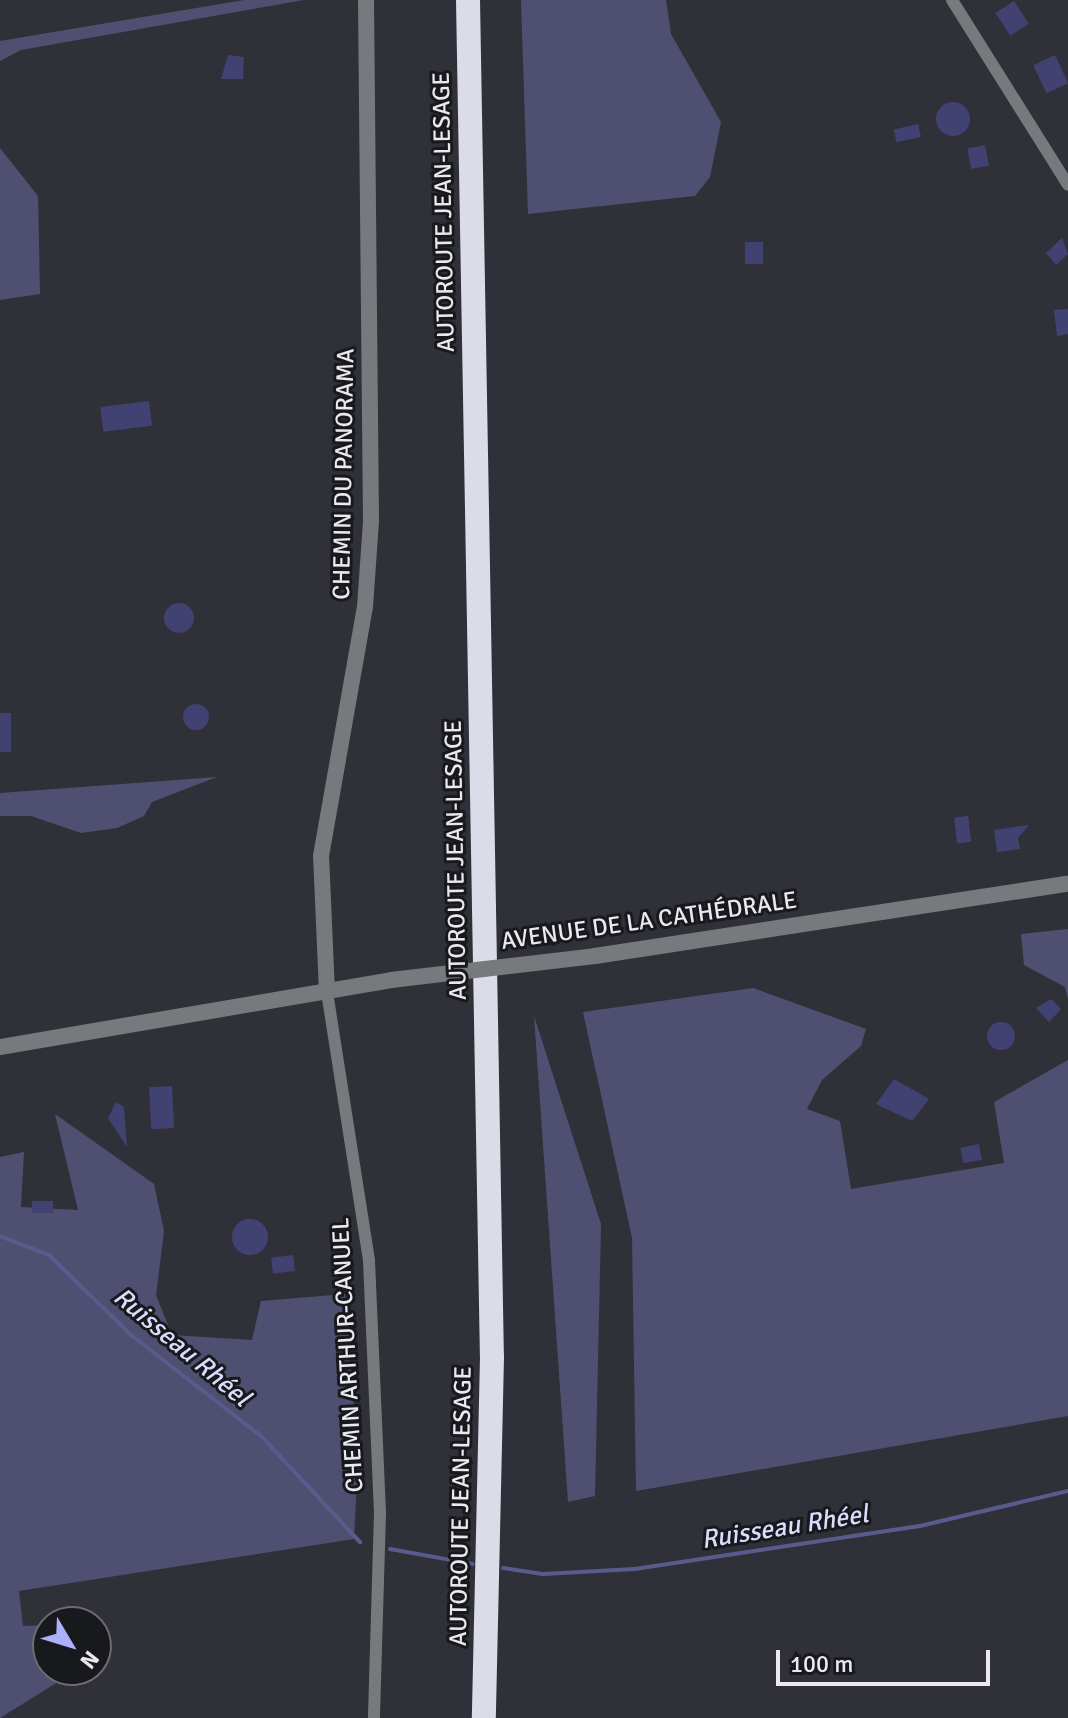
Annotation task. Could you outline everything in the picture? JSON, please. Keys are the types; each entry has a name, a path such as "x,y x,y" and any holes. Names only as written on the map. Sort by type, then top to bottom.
{"highway":[{"name":"AUTOROUTE JEAN-LESAGE","path":"468,0 492,1357 484,1718"}],"street":[{"name":"CHEMIN DU PANORAMA","path":"327,992 321,856 365,607 371,521 366,0"},
{"path":"952,0 1068,185"},
{"name":"AVENUE DE LA CATHÉDRALE","path":"0,1047 391,980 595,956 1068,884"},
{"name":"CHEMIN ARTHUR-CANUEL","path":"327,992 369,1261 380,1513 374,1718"}],"shaded area":[{"path":"244,0 304,0 21,50 0,61 0,41"},
{"path":"521,0 666,0 671,34 721,122 710,177 695,196 528,214"},
{"path":"0,148 38,196 40,294 0,300"},
{"path":"217,777 152,802 144,816 117,828 81,833 31,816 0,816 0,793"},
{"path":"1068,929 1068,999 1065,987 1024,965 1021,934"},
{"path":"753,988 866,1029 861,1046 822,1080 807,1109 840,1121 851,1189 1004,1163 994,1102 1068,1060 1068,1416 636,1491 632,1238 583,1012"},
{"path":"534,1016 601,1224 595,1496 568,1502"},
{"path":"55,1114 154,1184 164,1231 156,1295 172,1335 252,1340 261,1301 345,1294 358,1461 354,1539 19,1591 23,1626 32,1626 32,1686 51,1686 0,1718 0,1157 24,1152 21,1207 78,1210"}],"building":[{"path":"1014,1 1029,24 1010,36 996,13"},
{"path":"228,55 244,57 243,79 221,79"},
{"path":"1055,55 1068,83 1046,93 1033,65"},
{"path":"953,102 965,107 970,119 965,131 953,136 941,131 936,119 941,107"},
{"path":"918,124 921,137 897,142 894,130"},
{"path":"985,145 989,166 971,169 967,148"},
{"path":"1062,238 1068,254 1056,265 1046,253"},
{"path":"745,242 763,242 763,264 745,264"},
{"path":"1068,309 1068,334 1057,336 1054,310"},
{"path":"149,401 152,426 103,432 100,407"},
{"path":"179,603 190,607 194,618 190,629 179,633 168,629 164,618 168,607"},
{"path":"196,704 205,708 209,717 205,726 196,730 187,726 183,717 187,708"},
{"path":"0,713 11,713 11,752 0,752"},
{"path":"968,816 971,842 957,844 954,818"},
{"path":"1029,825 1018,838 1020,849 997,852 994,830"},
{"path":"1051,999 1061,1009 1049,1022 1036,1008"},
{"path":"1001,1022 1011,1026 1015,1036 1011,1046 1001,1050 991,1046 987,1036 991,1026"},
{"path":"894,1079 929,1099 912,1121 876,1104"},
{"path":"172,1086 174,1128 151,1129 149,1087"},
{"path":"116,1102 124,1107 127,1147 108,1118"},
{"path":"979,1144 982,1160 963,1163 960,1148"},
{"path":"32,1201 53,1201 53,1213 32,1213"},
{"path":"250,1219 263,1224 268,1237 263,1250 250,1255 237,1250 232,1237 237,1224"},
{"path":"293,1255 295,1271 273,1274 271,1258"}],"waterway":[{"name":"Ruisseau Rhéel","path":"0,1236 49,1255 131,1335 262,1437 360,1542"},
{"name":"Ruisseau Rhéel","path":"503,1568 543,1574 635,1569 920,1526 1068,1491"},
{"name":"Ruisseau Rhéel","path":"390,1549 473,1564"}]}
